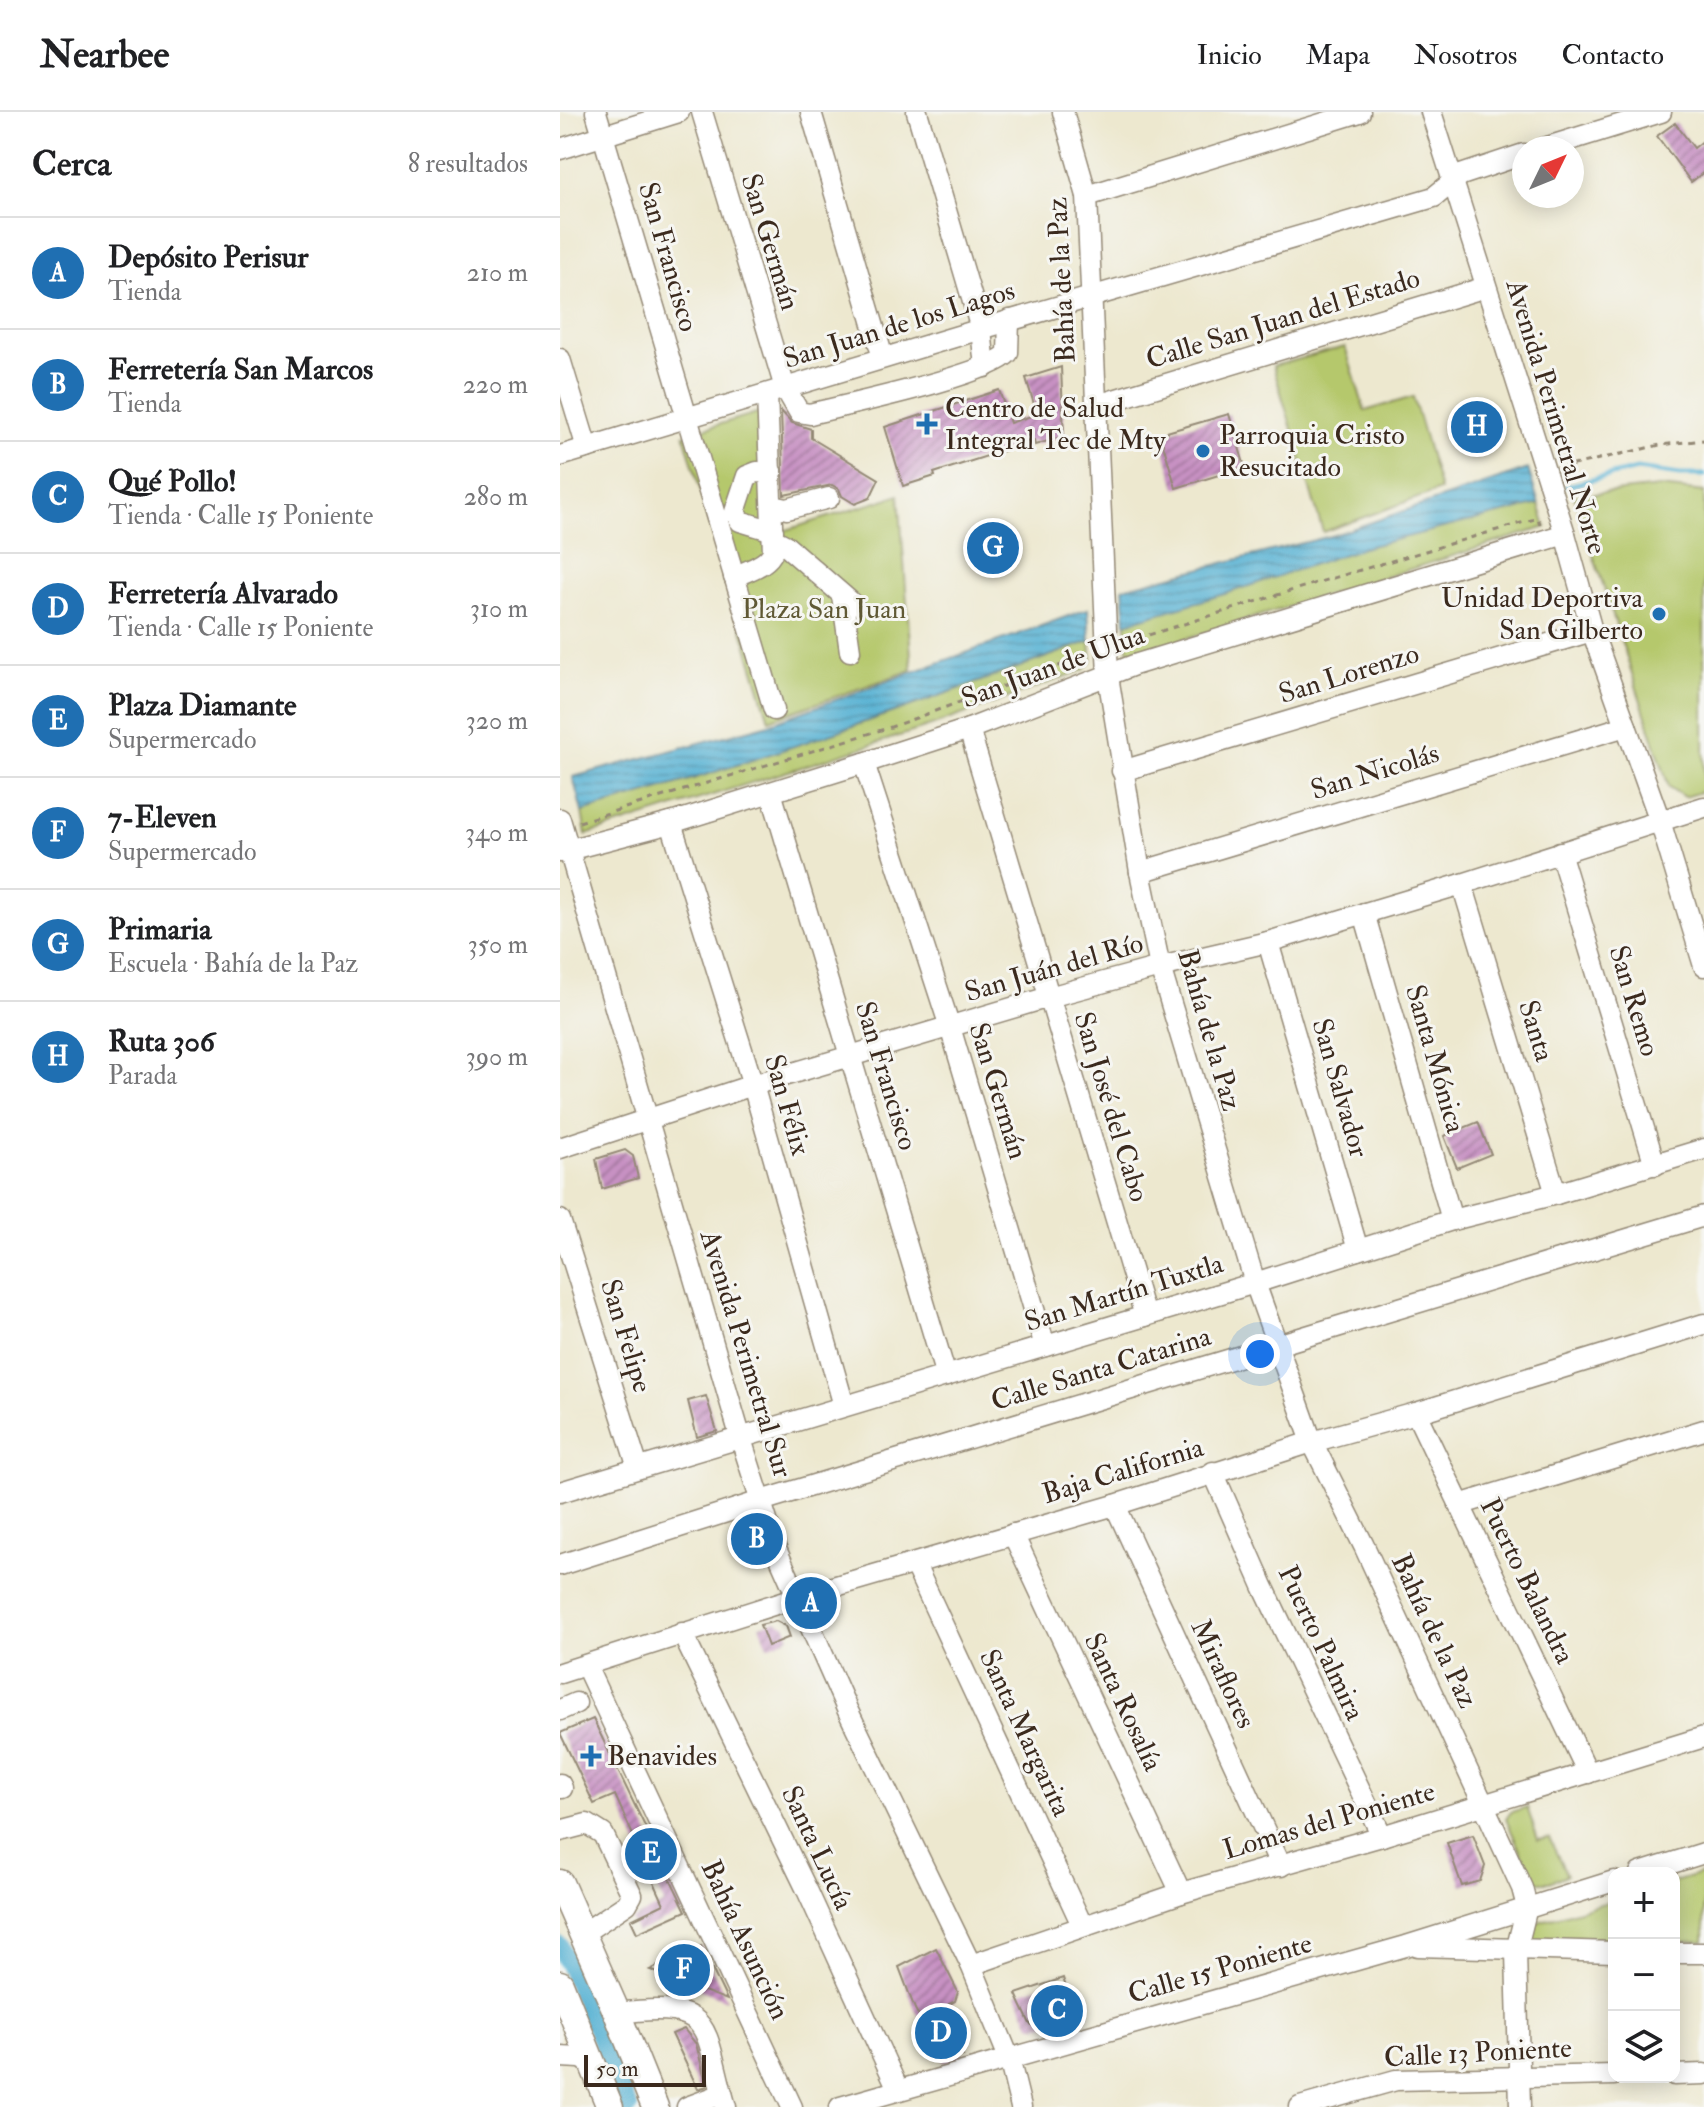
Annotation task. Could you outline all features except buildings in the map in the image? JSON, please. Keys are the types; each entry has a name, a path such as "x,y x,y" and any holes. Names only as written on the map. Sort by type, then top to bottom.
{"main road":[{"path":"560,1883 655,2107"},
{"path":"560,1984 610,2107"}],"street":[{"name":"San Francisco","path":"596,112 774,710"},
{"path":"560,149 679,112"},
{"name":"San Germán","path":"702,112 776,391"},
{"path":"811,112 883,358"},
{"path":"917,112 981,329 985,367"},
{"name":"Bahía de la Paz","path":"1063,112 1087,196 1108,676 1140,872 1160,967 1255,1283 1312,1442 1364,1546 1518,1879 1527,1907"},
{"path":"1087,196 1360,112"},
{"name":"Avenida Perimetral Norte","path":"1431,112 1565,534 1592,631 1660,821 1704,966"},
{"path":"1583,136 1661,112"},
{"name":"San Juan de los Lagos","path":"560,456 1009,320 1434,197 1470,170 1512,158"},
{"name":"Calle San Juan del Estado","path":"1097,405 1486,287"},
{"path":"776,391 799,412 810,414 985,367 998,362 1008,353 1009,320"},
{"path":"560,359 587,448"},
{"path":"734,577 772,557 776,391"},
{"path":"772,473 757,472 747,476 735,512 740,521 773,535 847,599 850,651"},
{"path":"773,506 787,509 829,498"},
{"name":"San Juan de Ulua","path":"564,851 671,823 864,763 969,729 1134,665 1565,534"},
{"name":"San Lorenzo","path":"1122,771 1592,631"},
{"name":"San Nicolás","path":"1140,872 1626,726"},
{"name":"San José del Cabo","path":"969,729 1145,1316"},
{"name":"San Germán","path":"864,763 950,1027 1045,1346"},
{"name":"San Francisco","path":"771,792 946,1376"},
{"name":"San Juán del Río","path":"560,1148 753,1085 1049,997 1268,942 1704,807"},
{"name":"Avenida Perimetral Sur","path":"561,823 564,851 776,1549 847,1709 971,1965 1009,2058 1021,2107"},
{"name":"San Félix","path":"671,823 753,1085 844,1406"},
{"name":"San Remo","path":"1560,852 1655,1165"},
{"name":"Santa","path":"1462,884 1556,1194"},
{"name":"Santa Mónica","path":"1364,913 1452,1220"},
{"name":"San Salvador","path":"1268,942 1358,1250"},
{"name":"San Martín Tuxtla","path":"560,1492 1255,1283 1452,1220 1556,1194 1704,1149"},
{"name":"Calle Santa Catarina","path":"560,1565 761,1501 1704,1216"},
{"name":"San Felipe","path":"560,1220 638,1468"},
{"name":"Baja California","path":"560,1673 798,1597 1115,1505 1213,1472 1704,1324"},
{"name":"Puerto Balandra","path":"1416,1413 1588,1773"},
{"path":"1459,1505 1704,1430"},
{"name":"Puerto Palmira","path":"1213,1472 1263,1586 1382,1836"},
{"name":"Miraflores","path":"1115,1505 1281,1866"},
{"name":"Santa Rosalía","path":"1013,1534 1181,1893"},
{"name":"Santa Margarita","path":"915,1565 1082,1925"},
{"name":"Santa Lucía","path":"682,1633 807,1890 898,2089"},
{"name":"Bahía Asunción","path":"586,1666 792,2107"},
{"name":"Lomas del Poniente","path":"971,1965 1181,1893 1382,1836 1704,1737"},
{"path":"560,1831 587,1824 603,1834 632,1895 627,1904 582,1934"},
{"path":"1659,1867 1704,1853"},
{"name":"Calle 15 Poniente","path":"840,2107 1406,1946 1608,1883"},
{"path":"1520,2107 1516,1951 1527,1907"},
{"path":"1406,1946 1608,1952"},
{"path":"1680,1953 1704,1953"},
{"path":"617,2013 672,2009 700,2024 710,2040 724,2100 687,2107"},
{"path":"560,2057 592,2062"},
{"path":"1680,2075 1704,2074"},
{"name":"Calle 13 Poniente","path":"1300,2107 1396,2080 1608,2075"}],"path":[{"path":"1545,472 1660,445 1704,440"},
{"path":"561,823 891,727 1106,649 1538,518 1545,540"}],"green space":[{"path":"1345,347 1365,411 1413,397 1440,490 1323,532 1273,366"},
{"name":"Plaza San Juan","path":"773,408 777,533 899,495 912,670 769,720 684,435"},
{"name":"Unidad Deportiva San Gilberto","path":"1660,487 1704,492 1704,791 1684,797 1669,787 1574,496"},
{"path":"1539,504 1546,527 1129,656 1126,623 1362,548"},
{"path":"1090,641 1092,661 1084,670 931,726 586,835 582,812 838,731"},
{"path":"1527,1807 1538,1840 1549,1838 1567,1875 1549,1882 1534,1882 1506,1819 1511,1812"},
{"path":"1704,1873 1704,1941 1680,1942 1680,1880"},
{"path":"1608,1902 1608,1944 1530,1946 1531,1924"}],"water":[{"path":"1528,469 1539,504 1362,548 1126,623 1123,588 1331,536"},
{"path":"1088,609 1090,641 838,731 582,812 573,777 766,725"}],"waterway":[{"path":"1567,486 1637,469 1704,475"},
{"path":"560,1945 629,2107"}],"place":[{"name":"Centro de Salud Integral Tec de Mty","path":"927,424"},
{"name":"Ruta 306","path":"1477,427"},
{"name":"Parroquia Cristo Resucitado","path":"1203,451"},
{"name":"Primaria","path":"993,548"},
{"name":"Unidad Deportiva San Gilberto","path":"1659,614"},
{"name":"Ferretería San Marcos","path":"757,1539"},
{"name":"Depósito Perisur","path":"811,1603"},
{"name":"Benavides","path":"591,1756"},
{"name":"Plaza Diamante","path":"651,1854"},
{"name":"7-Eleven","path":"684,1970"},
{"name":"Qué Pollo!","path":"1057,2011"},
{"name":"Ferretería Alvarado","path":"941,2033"}]}
